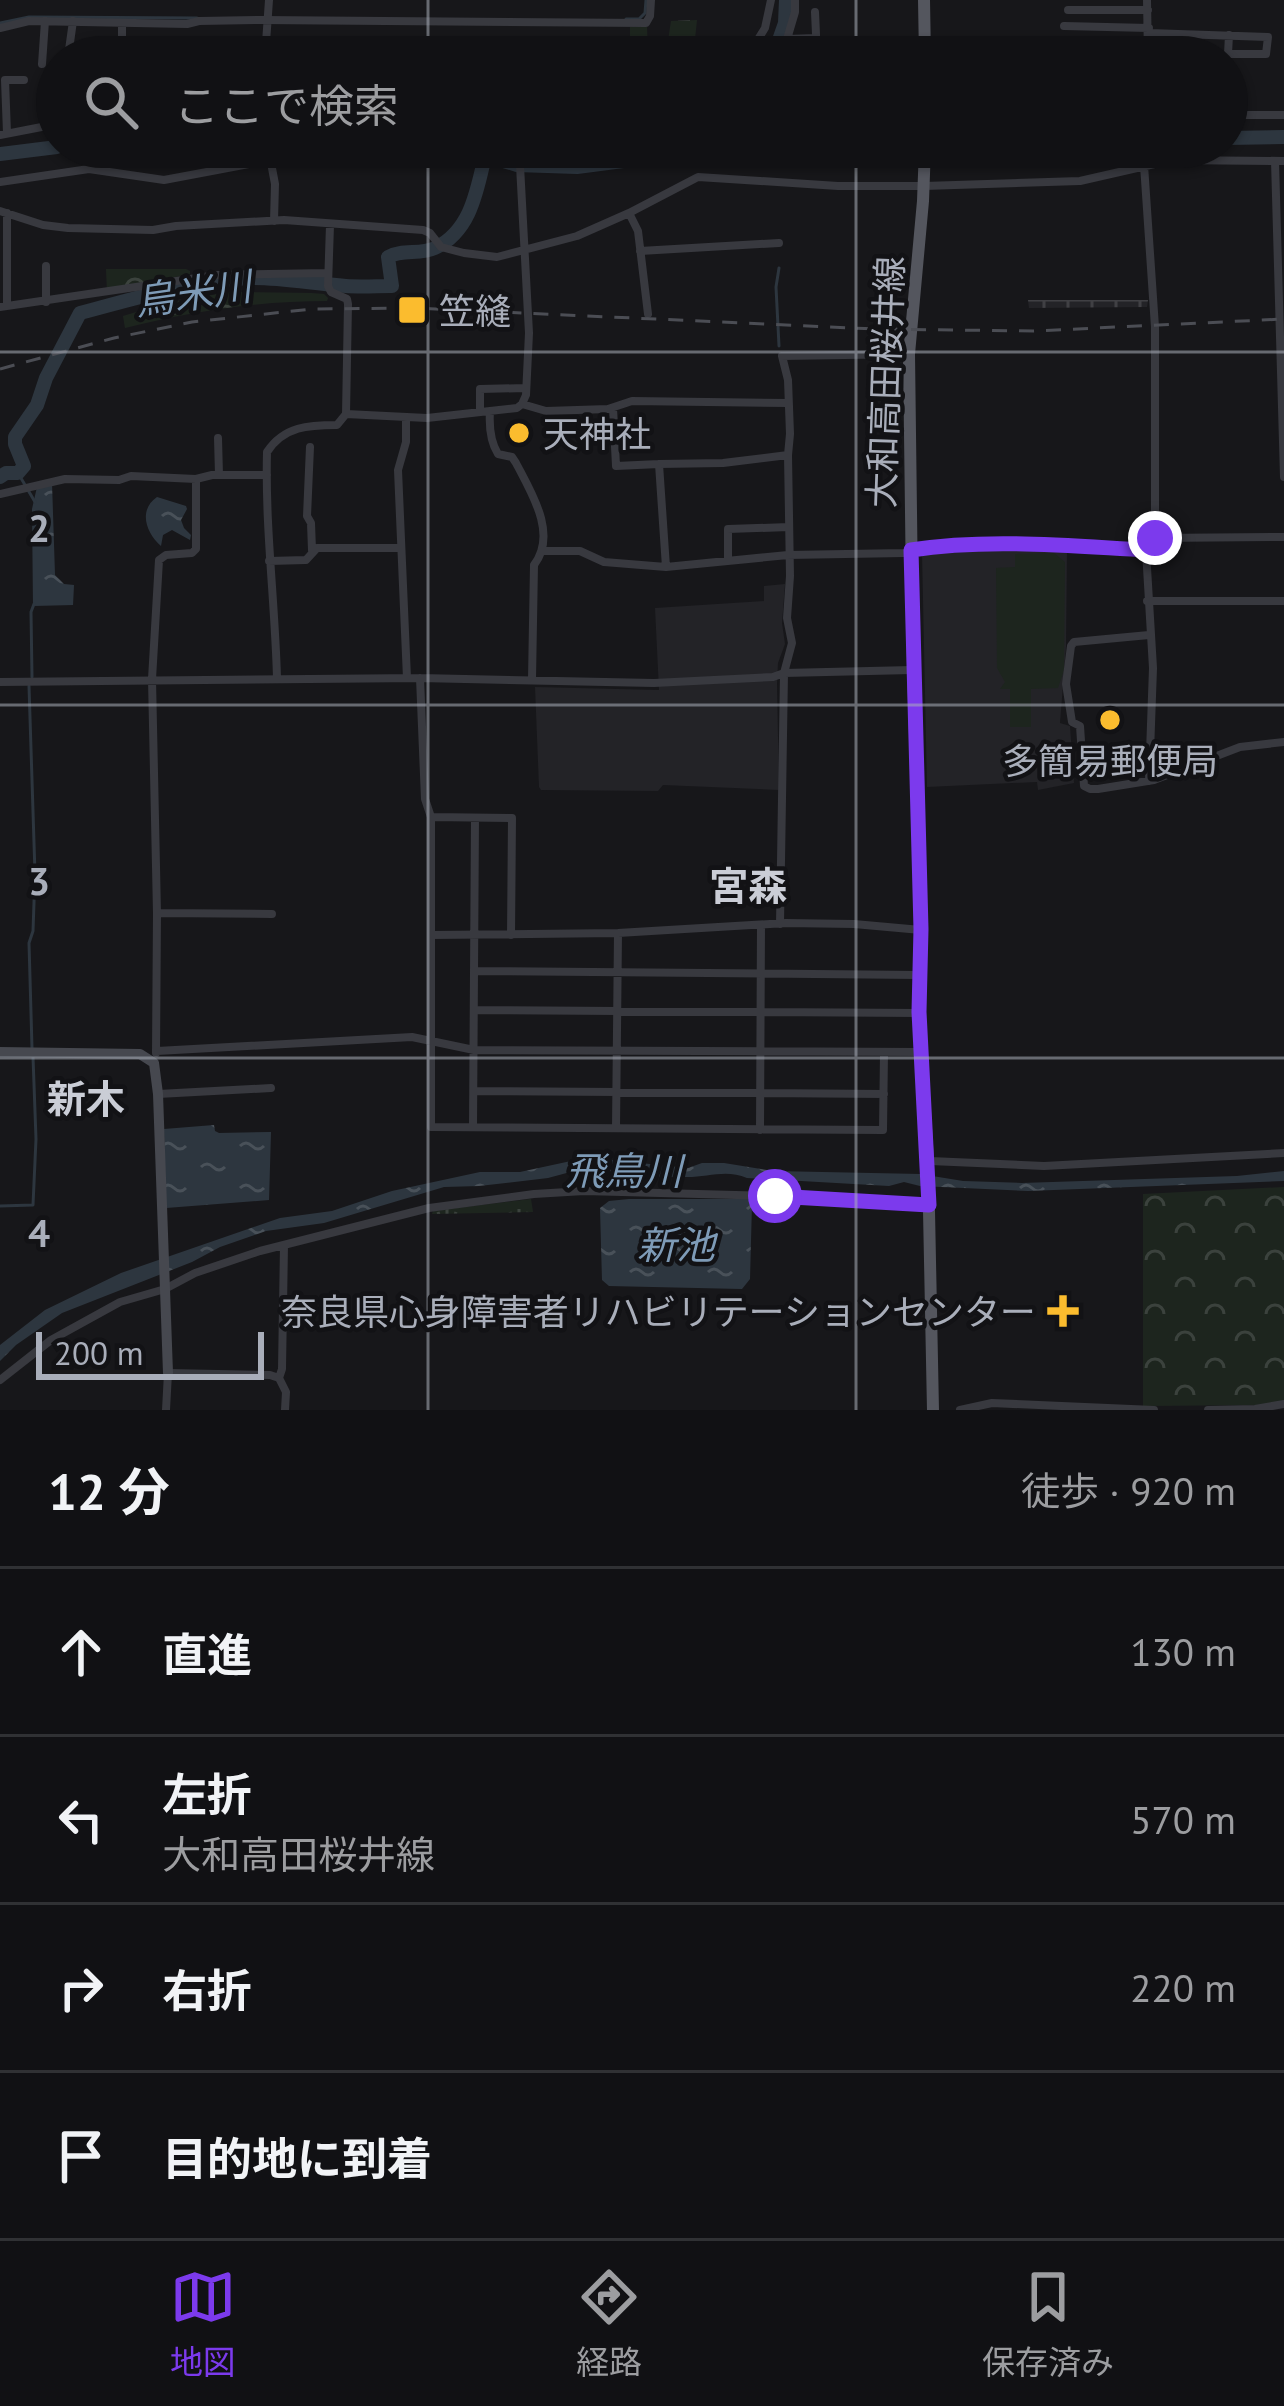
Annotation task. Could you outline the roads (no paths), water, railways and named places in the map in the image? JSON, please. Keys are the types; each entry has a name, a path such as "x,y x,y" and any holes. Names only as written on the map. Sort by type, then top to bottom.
{"main road":[{"path":"924,0 925,36"},
{"name":"大和高田桜井線","path":"924,168 909,354 919,1012 928,1163 933,1410"}],"street":[{"path":"266,36 269,0"},
{"path":"0,28 28,21 646,22 651,0"},
{"path":"760,36 771,0"},
{"path":"788,36 795,0"},
{"path":"1068,10 1147,5 1149,36"},
{"path":"815,12 816,36"},
{"path":"44,36 45,21"},
{"path":"71,36 73,22"},
{"path":"122,23 122,36"},
{"path":"1064,26 1268,37 1266,54 1248,54"},
{"path":"24,80 5,80 3,134 36,128"},
{"path":"1248,115 1284,115"},
{"path":"1248,161 1280,161 1284,477"},
{"path":"0,182 88,169 164,180 215,168"},
{"path":"272,168 274,221"},
{"path":"346,414 406,418 522,404 529,333 520,168"},
{"path":"327,273 218,275 4,306 3,212 68,228 153,230 274,221 423,230 441,247 497,257 577,236 698,177 838,186 1080,181 1132,168"},
{"path":"1144,168 1155,327 1155,538 1146,550 1153,701 1149,781"},
{"path":"629,213 638,231 648,314"},
{"path":"277,677 267,452 274,442 302,426 337,425 346,414 348,304 331,292 327,273 330,225"},
{"path":"640,251 779,243"},
{"path":"46,266 46,302"},
{"path":"781,924 784,673 792,644 787,618 790,434 782,356 909,354"},
{"path":"526,388 480,388 494,448 517,463 544,531 543,551 534,565 532,679"},
{"path":"522,404 546,411 613,408 632,400 788,403"},
{"path":"613,408 616,466 723,463 788,455"},
{"path":"406,418 406,442 398,470 407,678"},
{"path":"218,439 219,475"},
{"path":"310,447 307,516 312,552"},
{"path":"659,464 666,567"},
{"path":"0,494 65,479 267,475"},
{"path":"166,1410 154,1055 157,913 152,679 159,560 166,555 192,554 196,549 196,479"},
{"path":"728,560 728,529 789,527"},
{"path":"1155,538 1284,537"},
{"path":"543,551 580,551 604,562 666,567 788,555 904,553 947,545 1146,550"},
{"path":"269,561 306,560 317,548 400,548"},
{"path":"1147,601 1284,601"},
{"path":"1149,635 1070,646 1066,684 1072,722 1080,726 1084,786 1098,789 1149,781 1240,747 1284,742"},
{"path":"0,682 277,677 654,683 913,670"},
{"path":"420,678 425,799 431,817 431,1127 884,1130 884,1053"},
{"path":"431,817 512,818 511,935"},
{"path":"473,1127 476,818"},
{"path":"157,913 272,914"},
{"path":"431,935 618,933 781,924 921,929"},
{"path":"760,1130 761,926"},
{"path":"616,1128 618,933"},
{"path":"475,971 921,975"},
{"path":"474,1010 919,1012"},
{"path":"0,1052 154,1055 412,1037 474,1050 920,1052"},
{"path":"158,1094 271,1088"},
{"path":"473,1091 884,1094"},
{"path":"928,1163 1044,1166 1284,1153"},
{"path":"0,1380 51,1340 120,1302 284,1245 429,1208 584,1192 929,1203"},
{"path":"279,1378 284,1245"},
{"path":"168,1373 270,1375 279,1378 286,1392 285,1410"},
{"path":"960,1410 992,1403 1154,1410"},
{"path":"1208,1410 1284,1404"}],"water":[{"path":"52,483 55,575 64,584 74,585 73,605 33,606 32,509 37,487"},
{"path":"157,497 186,506 181,520 190,540 172,530 163,535 161,546 156,541 146,515"},
{"path":"214,1125 219,1133 271,1132 269,1200 166,1208 164,1129"},
{"name":"飛鳥川","path":"602,1159 688,1168 724,1163 773,1171 920,1174 1022,1183 1284,1171 1284,1181 1028,1191 725,1174 615,1176 608,1169 585,1168 548,1178 444,1187 324,1223 266,1231 220,1247 62,1313 0,1361 0,1345 45,1310 121,1273 280,1218 332,1211 392,1191 480,1172 520,1172"},
{"name":"新池","path":"748,1199 752,1203 750,1279 742,1289 609,1286 602,1280 600,1208 609,1201"}],"waterway":[{"path":"626,19 639,19 646,0"},
{"path":"780,36 786,0"},
{"path":"0,23 29,17 197,18"},
{"path":"1248,138 1284,137"},
{"path":"0,154 36,150"},
{"name":"烏米川","path":"0,477 18,473 24,466 15,437 37,405 80,313 231,279 392,286 388,257 435,248 447,241 465,220 482,168"},
{"path":"779,268 779,346"},
{"path":"18,473 35,502"},
{"path":"32,677 34,604"},
{"path":"29,686 35,874 29,943 32,1048"},
{"path":"0,1206 33,1205 33,1057"}],"railway":[{"path":"0,369 192,322 312,309 412,308 875,329 1034,331 1284,319"}],"place":[{"name":"笠縫","path":"412,310"},
{"name":"天神社","path":"519,433"},
{"name":"多簡易郵便局","path":"1110,720"},
{"name":"奈良県心身障害者リハビリテーションセンター","path":"1063,1311"}],"district":[{"name":"宮森","path":"748,885"},
{"name":"新木","path":"86,1098"}]}
